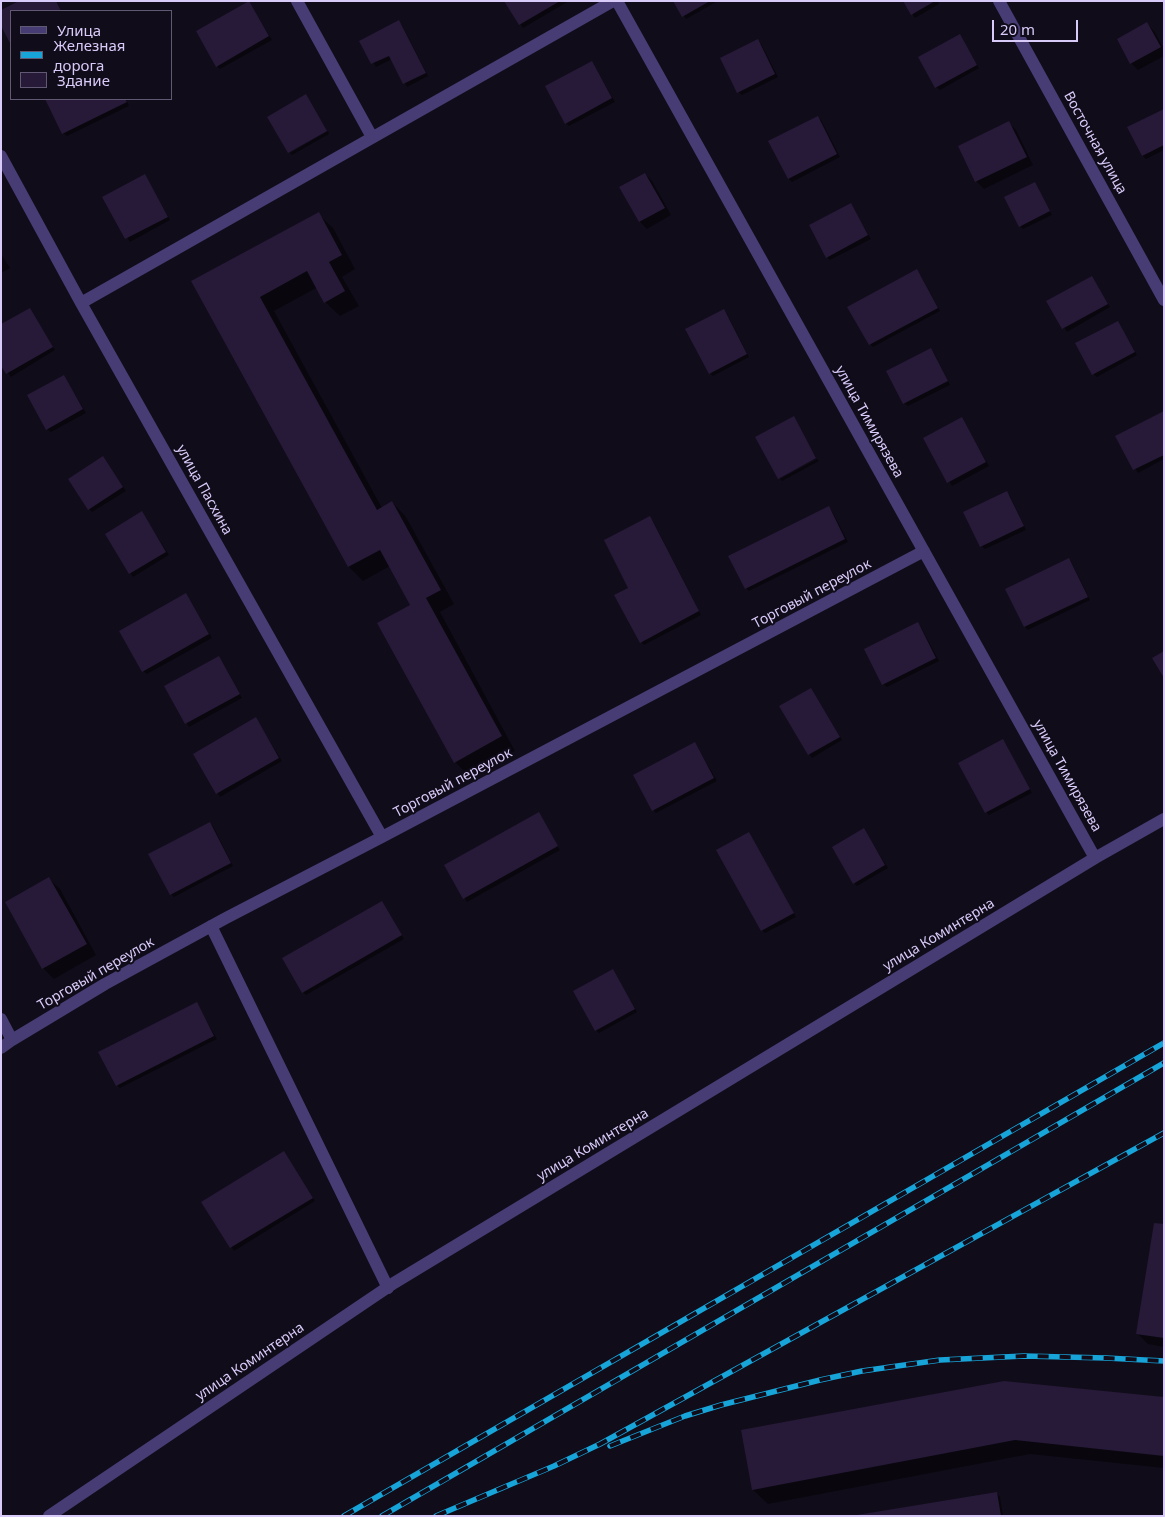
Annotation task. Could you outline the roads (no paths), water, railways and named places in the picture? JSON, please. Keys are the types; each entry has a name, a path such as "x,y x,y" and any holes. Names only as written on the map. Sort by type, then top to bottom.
{"street":[{"path":"296,1 372,137"},
{"path":"81,303 613,1"},
{"name":"улица Тимирязева","path":"617,1 1095,858"},
{"name":"Восточная улица","path":"999,1 1164,300"},
{"name":"улица Пасхина","path":"1,156 81,303 382,837"},
{"name":"Торговый переулок","path":"1,1048 105,984 211,926 924,551"},
{"name":"улица Коминтерна","path":"49,1516 388,1288 1095,858 1164,819"},
{"path":"211,926 388,1288"},
{"path":"1,1019 12,1040"}],"railway":[{"path":"344,1516 1164,1043"},
{"path":"382,1516 1164,1063"},
{"path":"436,1516 554,1466 600,1444 1164,1133"},
{"path":"610,1446 685,1416 721,1405 862,1371 940,1360 1024,1356 1164,1361"}]}
